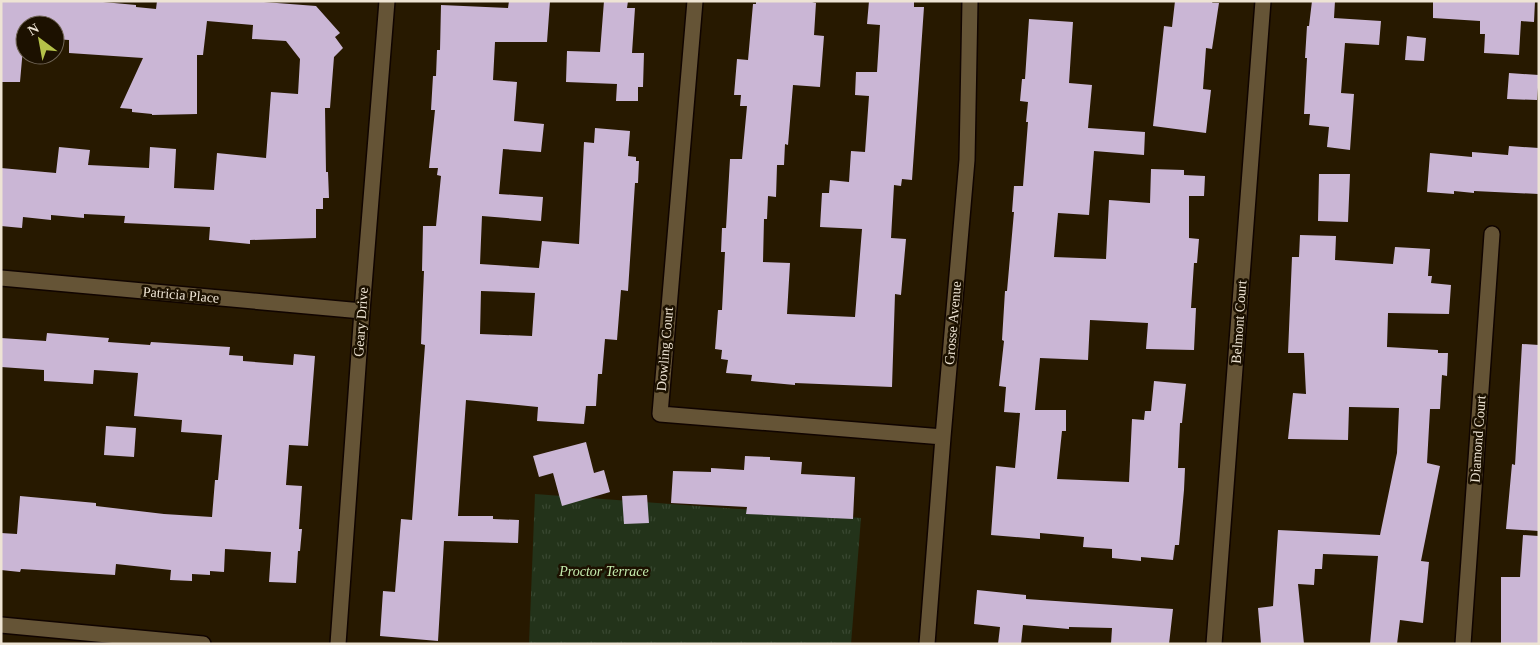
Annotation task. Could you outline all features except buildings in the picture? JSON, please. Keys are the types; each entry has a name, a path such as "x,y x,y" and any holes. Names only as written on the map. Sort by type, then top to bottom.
{"street":[{"name":"Geary Drive","path":"338,644 387,1"},
{"name":"Dowling Court","path":"695,1 660,414 943,437"},
{"name":"Grosse Avenue","path":"927,644 943,437 968,160 970,1"},
{"name":"Belmont Court","path":"1214,644 1264,1"},
{"name":"Diamond Court","path":"1463,644 1492,234"},
{"name":"Patricia Place","path":"1,278 362,311"},
{"path":"1,625 204,644"}],"green space":[{"name":"Proctor Terrace","path":"535,494 861,518 851,644 529,644"}]}
